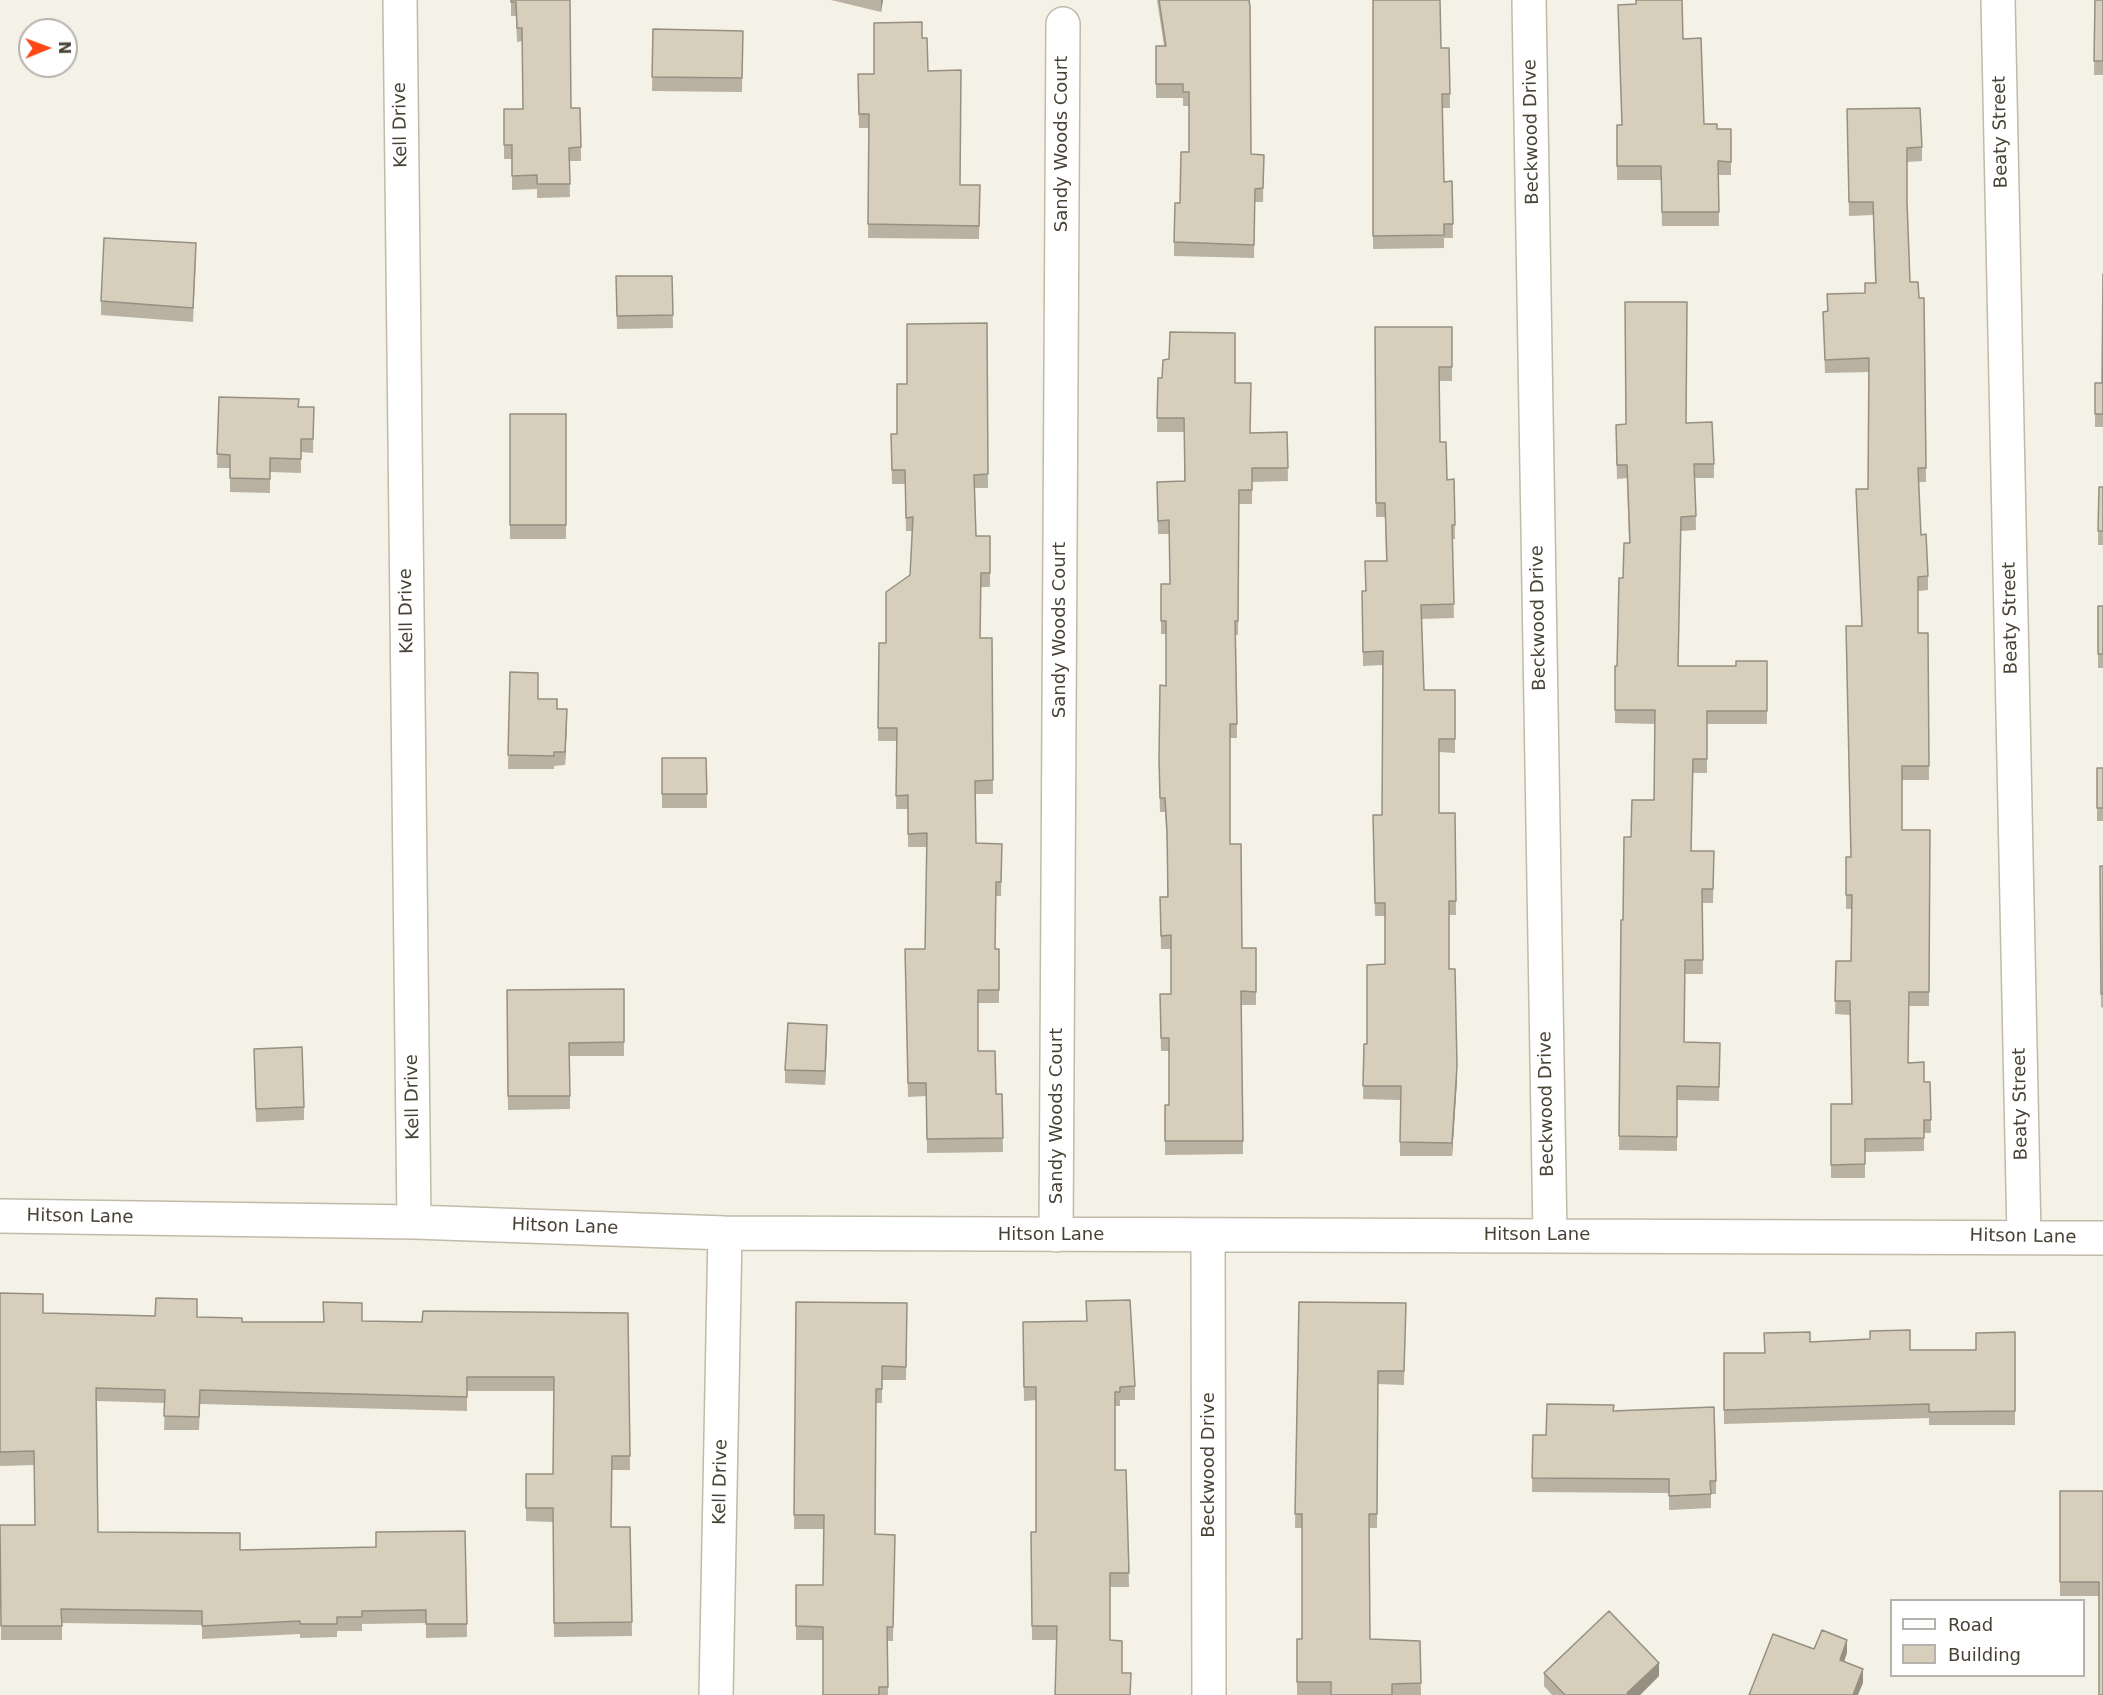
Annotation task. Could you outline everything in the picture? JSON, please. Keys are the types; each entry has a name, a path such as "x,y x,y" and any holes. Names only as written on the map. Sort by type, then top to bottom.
{"street":[{"name":"Kell Drive","path":"400,0 414,1222"},
{"name":"Beckwood Drive","path":"1529,0 1550,1235"},
{"name":"Beaty Street","path":"1998,0 2024,1236"},
{"name":"Sandy Woods Court","path":"1056,1235 1063,24"},
{"name":"Hitson Lane","path":"0,1216 414,1222 725,1233 2103,1238"},
{"name":"Kell Drive","path":"716,1695 725,1233"},
{"name":"Beckwood Drive","path":"1208,1235 1209,1695"}],"building":[{"path":"511,0 570,0 571,108 580,108 581,147 569,148 570,184 537,184 537,175 512,176 512,145 504,145 504,109 523,109 522,28 517,28 516,2 511,2"},
{"path":"1159,0 1249,0 1251,154 1264,155 1263,188 1255,189 1254,245 1174,242 1175,203 1180,203 1181,152 1189,152 1189,92 1183,92 1183,84 1156,84 1156,46 1166,46"},
{"path":"1373,0 1440,0 1441,48 1449,48 1450,94 1442,94 1444,182 1452,181 1453,224 1444,224 1444,235 1373,236"},
{"path":"1636,0 1682,0 1683,39 1701,38 1704,124 1717,124 1717,129 1731,129 1731,162 1718,161 1719,212 1662,212 1661,166 1617,166 1617,125 1622,125 1618,5 1636,4"},
{"path":"2095,0 2103,0 2103,61 2094,61"},
{"path":"922,22 922,38 927,38 928,71 961,70 960,185 980,185 979,226 868,224 869,114 859,114 858,74 874,74 874,23"},
{"path":"653,29 743,31 742,78 652,77"},
{"path":"1920,108 1922,147 1907,148 1907,201 1910,282 1918,282 1919,298 1924,298 1926,468 1918,468 1921,535 1926,534 1928,576 1918,577 1918,633 1928,633 1929,766 1902,766 1902,830 1930,830 1929,992 1909,992 1908,1063 1924,1062 1924,1082 1930,1082 1931,1120 1924,1120 1924,1138 1865,1139 1865,1164 1831,1165 1831,1104 1852,1104 1850,1001 1835,1001 1836,961 1851,961 1852,895 1846,895 1846,857 1851,857 1846,626 1862,626 1856,489 1868,489 1869,358 1825,360 1823,312 1828,311 1827,294 1865,293 1865,283 1876,283 1873,202 1849,202 1847,109"},
{"path":"104,238 196,243 193,308 101,301"},
{"path":"2103,274 2103,414 2095,414 2095,383 2102,383"},
{"path":"616,276 672,276 673,315 617,316"},
{"path":"1625,302 1687,302 1686,423 1712,422 1714,464 1694,464 1696,516 1681,517 1678,666 1736,666 1736,661 1767,661 1767,711 1707,711 1707,759 1693,759 1691,851 1714,851 1713,889 1702,889 1703,960 1685,960 1684,1042 1720,1043 1719,1087 1677,1086 1677,1137 1619,1136 1624,837 1631,837 1632,800 1654,800 1655,710 1615,710 1619,578 1623,578 1624,543 1630,543 1627,465 1617,465 1616,425 1626,424"},
{"path":"987,323 988,474 974,475 976,536 990,536 990,573 981,573 980,638 992,638 993,780 975,781 976,843 1002,844 1001,882 996,882 995,949 999,949 999,990 978,990 978,1051 995,1051 996,1094 1002,1094 1003,1138 927,1139 926,1083 908,1083 905,949 925,949 927,833 908,834 908,795 896,796 897,728 878,728 879,643 886,643 886,592 910,575 913,517 906,518 905,470 892,470 891,434 897,434 897,384 907,384 907,324"},
{"path":"1375,327 1452,327 1452,367 1439,367 1440,442 1446,442 1447,480 1454,479 1455,525 1452,525 1454,604 1421,605 1424,690 1455,690 1455,739 1439,739 1439,813 1455,813 1456,901 1449,901 1449,969 1455,969 1457,1066 1452,1143 1400,1142 1401,1086 1363,1086 1364,1044 1367,1044 1367,965 1385,964 1385,903 1375,903 1373,815 1382,815 1383,651 1363,652 1362,591 1366,591 1365,561 1387,561 1385,503 1376,503"},
{"path":"1170,332 1235,333 1235,383 1251,383 1250,433 1287,432 1288,468 1252,468 1252,490 1239,490 1238,621 1235,621 1237,724 1230,724 1230,844 1241,844 1242,948 1256,948 1256,992 1241,991 1243,1141 1165,1141 1165,1105 1169,1105 1169,1038 1161,1038 1160,994 1171,994 1171,935 1161,936 1160,897 1168,897 1165,798 1160,798 1159,760 1160,685 1166,686 1166,621 1161,621 1161,584 1170,584 1169,520 1158,521 1157,482 1185,481 1184,418 1157,418 1158,378 1162,378 1163,360 1169,359"},
{"path":"219,397 299,399 298,407 314,407 313,439 301,439 301,459 270,458 270,479 230,478 230,455 217,454"},
{"path":"510,414 566,414 566,525 510,525"},
{"path":"2099,487 2103,487 2103,531 2098,531"},
{"path":"2098,606 2103,606 2103,654 2098,654"},
{"path":"510,672 538,673 538,699 557,699 557,709 567,709 565,752 554,752 554,756 508,755"},
{"path":"662,758 706,758 707,794 662,794"},
{"path":"2097,768 2103,768 2103,808 2097,808"},
{"path":"2100,866 2103,866 2103,994 2101,994"},
{"path":"624,989 624,1042 569,1043 570,1096 508,1096 507,990"},
{"path":"788,1023 827,1025 825,1071 785,1070"},
{"path":"302,1047 304,1107 256,1109 254,1049"},
{"path":"0,1293 43,1294 43,1313 155,1316 156,1298 197,1299 197,1317 242,1318 242,1322 324,1322 323,1302 362,1303 362,1321 422,1322 423,1311 628,1313 630,1456 612,1456 611,1527 630,1527 632,1622 554,1623 553,1508 526,1508 526,1474 553,1474 554,1377 467,1377 467,1397 200,1390 199,1417 164,1416 165,1390 96,1388 98,1532 240,1533 240,1550 376,1547 376,1532 465,1531 467,1624 426,1624 426,1610 362,1611 362,1617 337,1617 337,1624 300,1624 300,1621 202,1626 202,1611 61,1609 62,1626 1,1626 0,1525 35,1525 34,1451 0,1452"},
{"path":"1130,1300 1135,1386 1120,1387 1120,1392 1115,1392 1115,1470 1126,1470 1129,1573 1110,1573 1110,1640 1122,1641 1122,1673 1131,1673 1130,1695 1055,1695 1057,1626 1032,1626 1031,1532 1036,1532 1036,1387 1024,1387 1023,1322 1087,1321 1086,1301"},
{"path":"796,1302 907,1303 906,1367 882,1366 882,1389 876,1389 875,1534 895,1535 893,1627 887,1627 888,1687 879,1687 879,1695 823,1695 823,1627 796,1626 796,1585 823,1585 824,1515 794,1515"},
{"path":"1299,1302 1406,1303 1404,1371 1378,1371 1377,1514 1369,1514 1370,1639 1420,1641 1421,1683 1392,1684 1392,1695 1331,1695 1331,1682 1297,1682 1297,1639 1302,1639 1302,1514 1295,1514"},
{"path":"1910,1330 1910,1350 1976,1350 1976,1333 2015,1332 2015,1411 1929,1412 1929,1404 1724,1410 1724,1353 1765,1353 1764,1333 1810,1332 1810,1342 1870,1339 1870,1331"},
{"path":"1547,1404 1614,1405 1613,1411 1714,1407 1716,1481 1710,1481 1711,1494 1669,1496 1669,1479 1532,1478 1533,1435 1546,1435"},
{"path":"2060,1491 2103,1491 2103,1695 2099,1695 2099,1582 2060,1582"},
{"path":"1609,1611 1659,1663 1627,1693 1629,1695 1565,1695 1544,1673"},
{"path":"1822,1630 1847,1640 1840,1660 1863,1669 1853,1695 1749,1695 1773,1634 1814,1649"}]}
